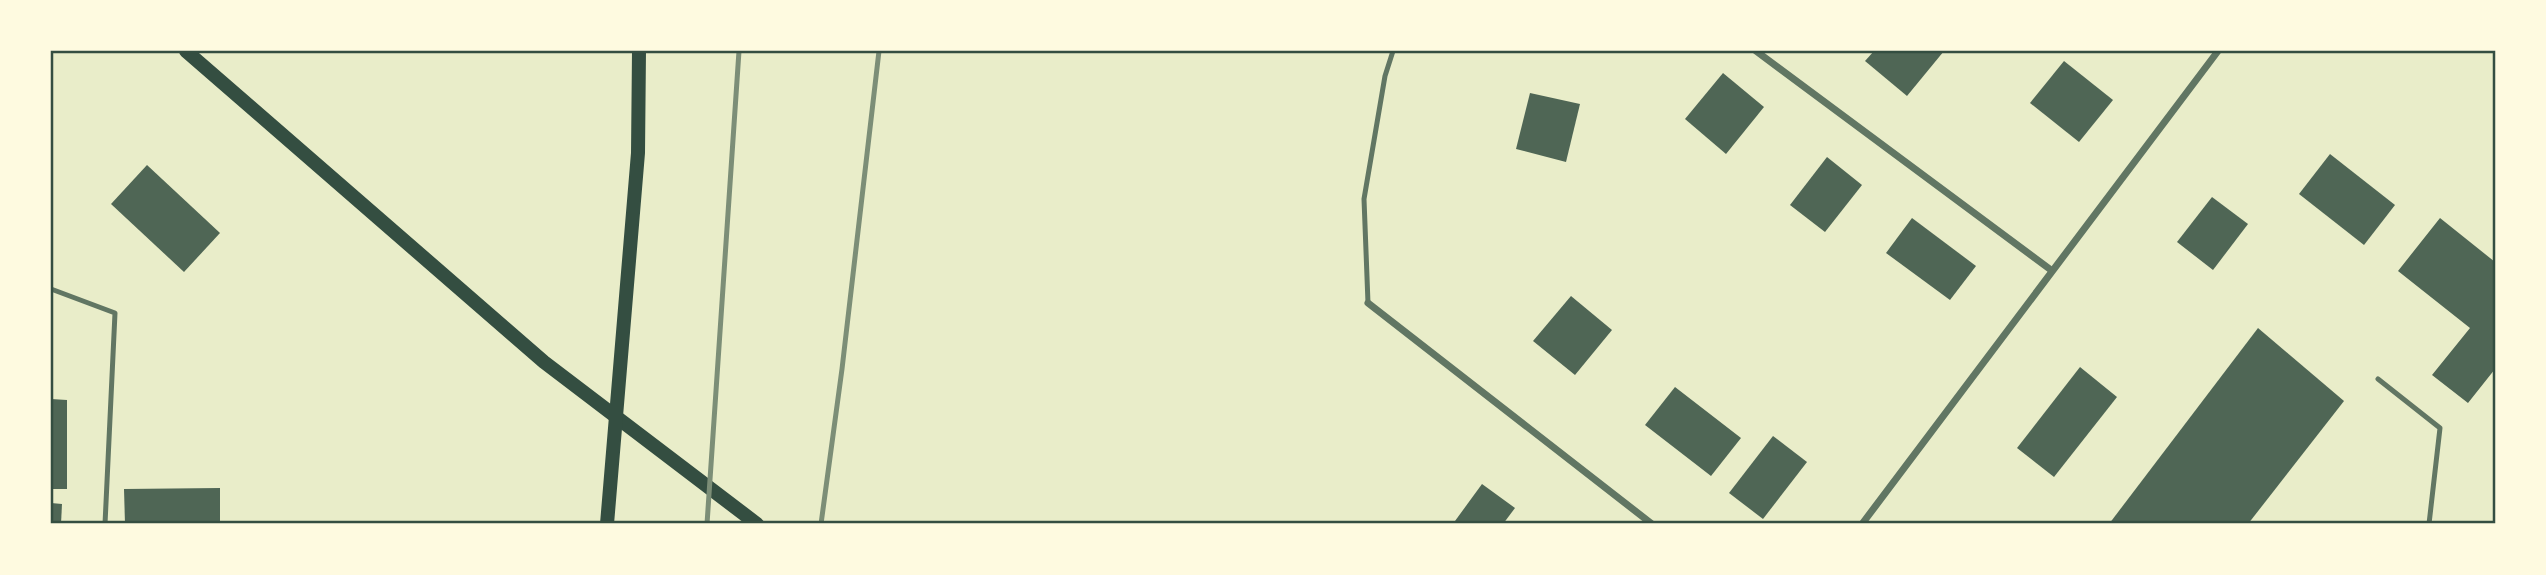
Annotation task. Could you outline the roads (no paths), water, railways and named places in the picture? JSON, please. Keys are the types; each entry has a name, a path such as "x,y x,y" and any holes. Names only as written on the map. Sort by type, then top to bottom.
{"main road":[{"path":"187,51 544,362 757,524"},
{"path":"607,524 638,153 639,51"}],"street":[{"path":"1756,51 2051,270"},
{"path":"1862,524 2218,51"},
{"path":"1368,303 1651,524"}],"lane":[{"path":"1368,303 1364,200 1385,76 1393,51"},
{"path":"51,289 115,313 105,524"},
{"path":"2378,379 2440,428 2429,524"}],"railway":[{"path":"707,524 739,51"},
{"path":"821,524 879,51"}]}
